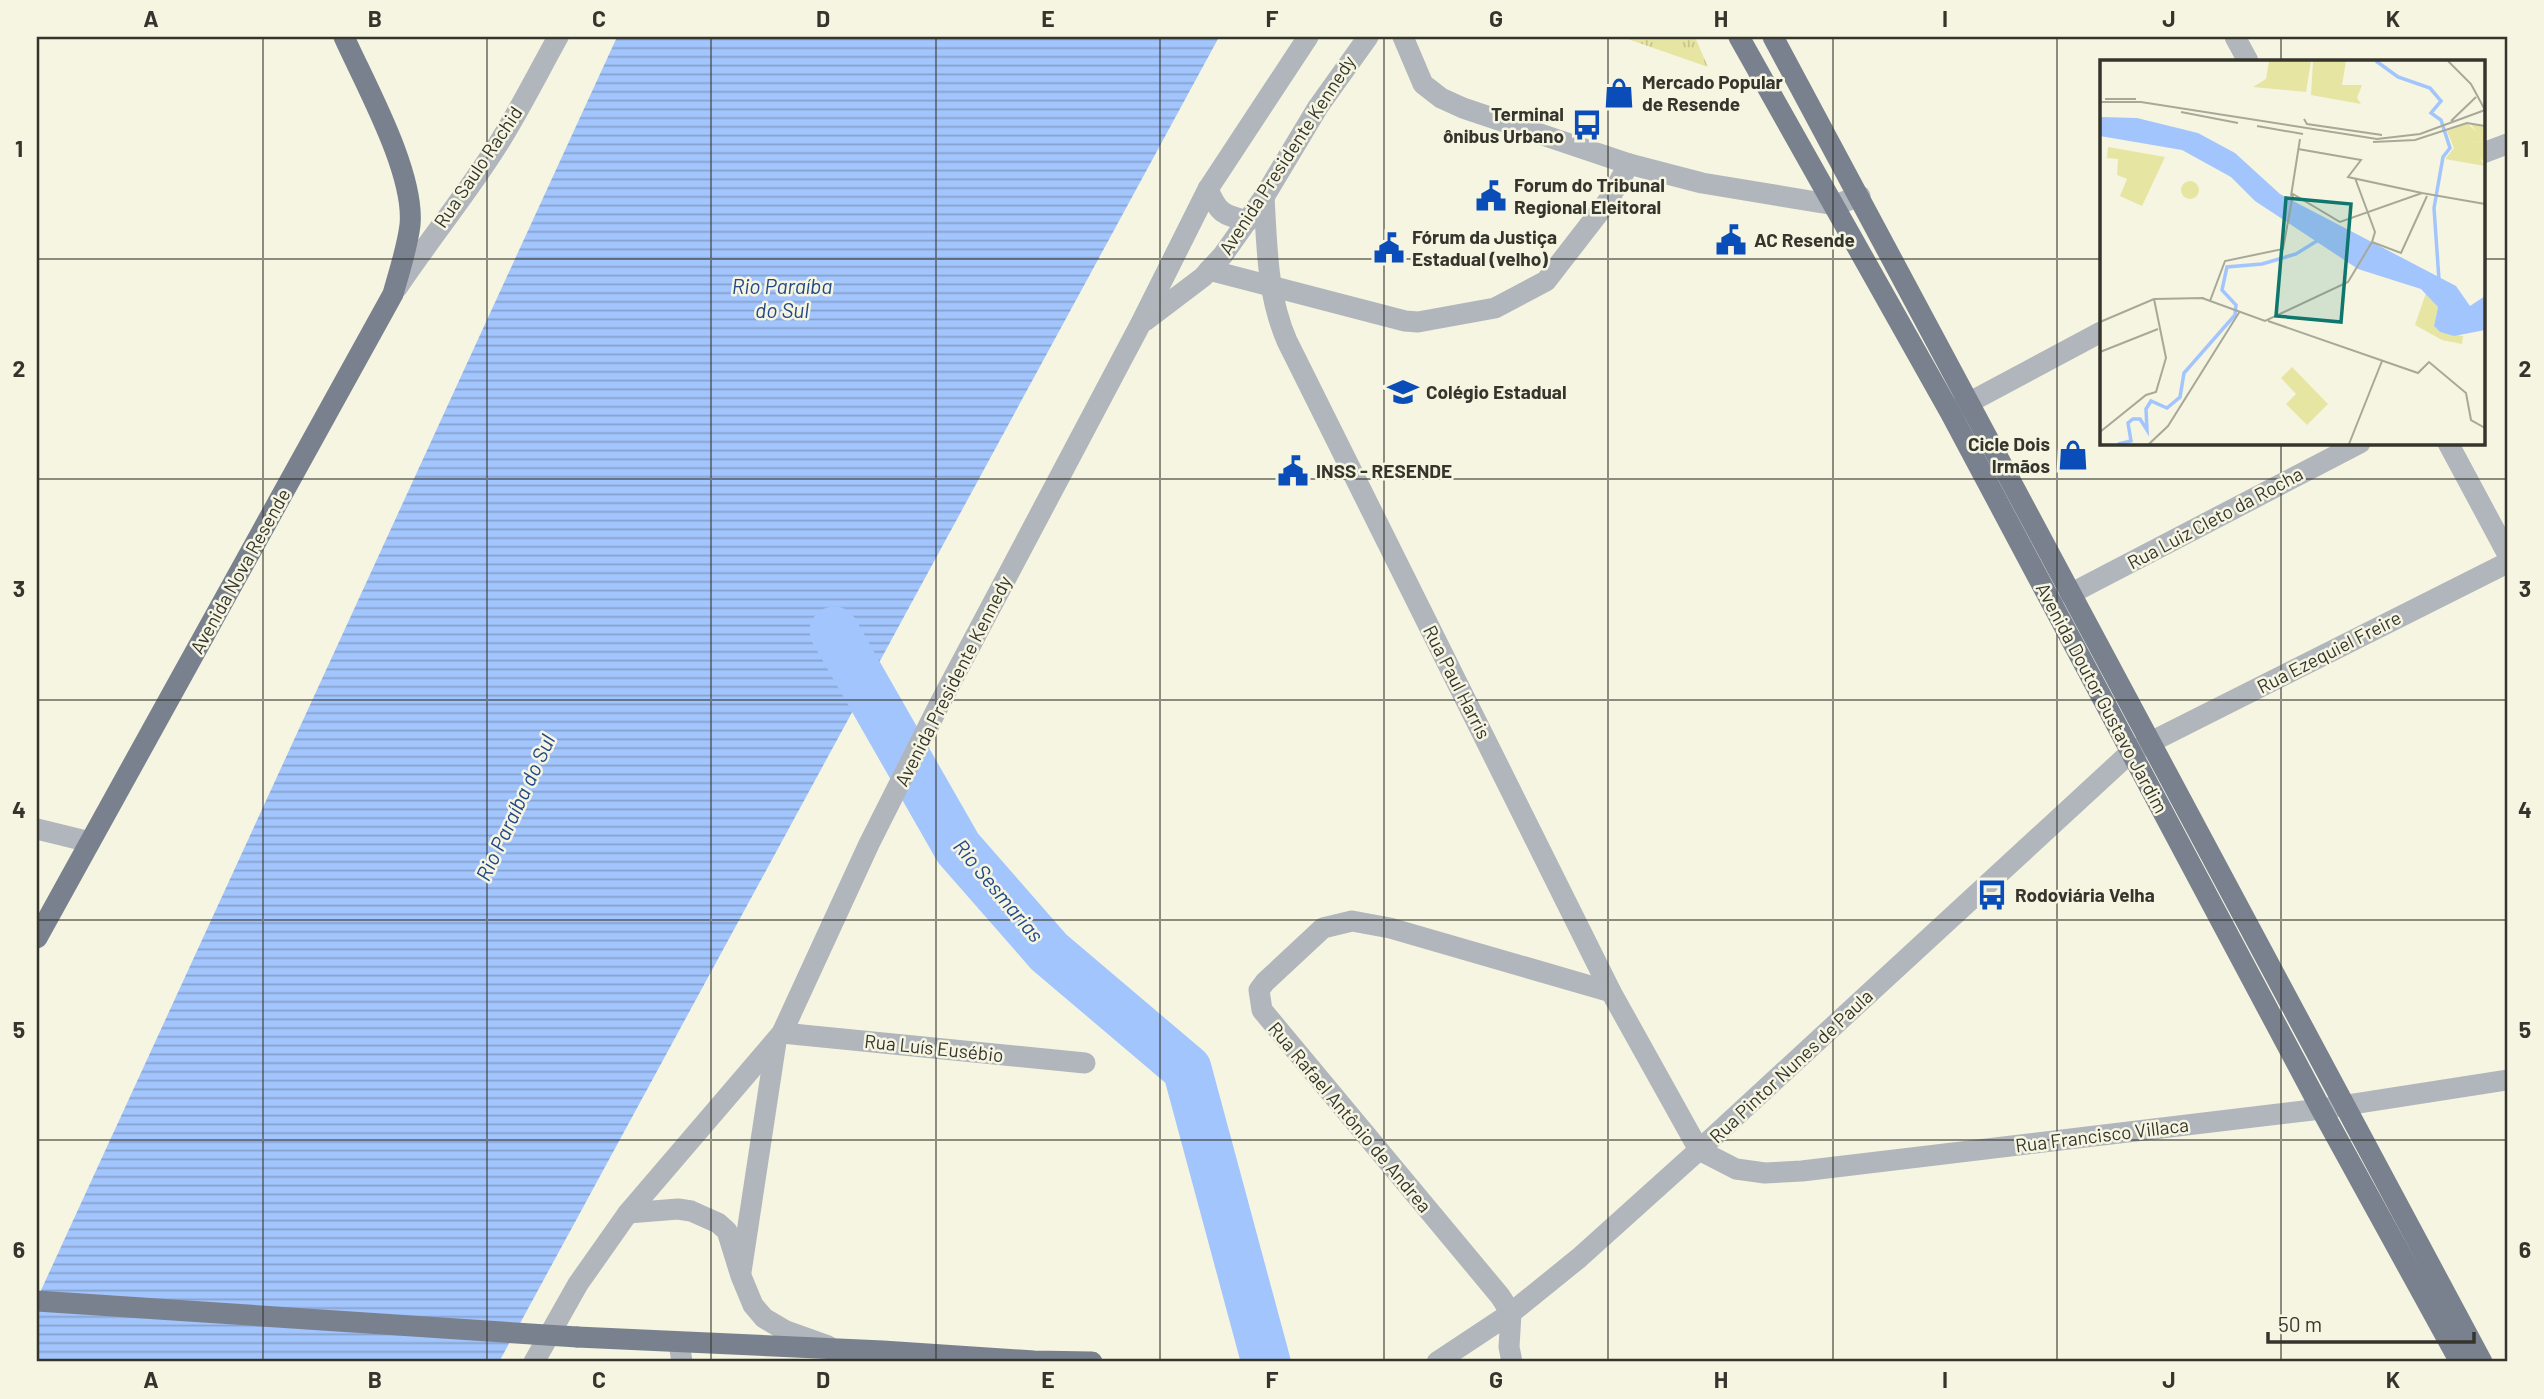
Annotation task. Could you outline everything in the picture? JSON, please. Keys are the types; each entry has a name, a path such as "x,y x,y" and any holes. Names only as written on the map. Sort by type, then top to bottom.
{"main road":[{"name":"Avenida Nova Resende","path":"37,938 393,294 410,223 409,194 398,158 344,37"},
{"name":"Avenida Doutor Gustavo Jardim","path":"1739,37 1835,205 2070,594 2482,1362"},
{"name":"Avenida Doutor Gustavo Jardim","path":"1773,37 1860,196 1959,408 2131,752 2321,1109 2460,1362"},
{"path":"37,1301 577,1337 681,1353 883,1351 1034,1361 1095,1362"}],"street":[{"name":"Rua Saulo Rachid","path":"393,294 498,145 558,37"},
{"name":"Avenida Presidente Kennedy","path":"534,1362 578,1284 628,1213 779,1037 869,844 940,703 1140,325 1208,190 1308,37"},
{"name":"Avenida Presidente Kennedy","path":"1140,325 1209,270 1264,197 1318,107 1368,37"},
{"path":"1403,37 1423,85 1441,98 1463,108 1629,164 1702,183 1835,205 1860,196"},
{"path":"2235,37 2247,60"},
{"path":"2484,153 2507,144"},
{"path":"1209,270 1405,321 1418,322 1495,308 1546,281 1608,201 1629,164"},
{"path":"1208,190 1221,213 1228,217 1248,220"},
{"name":"Rua Paul Harris","path":"1264,197 1270,286 1276,316 1287,341 1611,992 1699,1150"},
{"path":"1959,408 2100,333"},
{"name":"Rua Luiz Cleto da Rocha","path":"2070,594 2358,444"},
{"path":"2449,444 2507,553"},
{"name":"Rua Ezequiel Freire","path":"2131,752 2507,563"},
{"name":"Rua Pintor Nunes de Paula","path":"1437,1362 1511,1313 1579,1258 2131,752"},
{"path":"37,829 90,842"},
{"name":"Rua Rafael Antônio de Andrea","path":"1511,1313 1500,1296 1262,1010 1259,990 1323,928 1352,921 1390,928 1611,992"},
{"name":"Avenida Presidente Kennedy","path":"741,1276 779,1037"},
{"name":"Rua Luís Eusébio","path":"779,1037 1085,1063"},
{"name":"Rua Francisco Villaca","path":"1699,1150 1736,1169 1765,1173 1801,1171 2321,1109 2507,1080"},
{"path":"628,1213 678,1209 691,1211 718,1223 727,1231 753,1305 764,1318 786,1331 836,1350"},
{"path":"1511,1313 1508,1347 1512,1362"},
{"path":"858,1362 883,1351"}],"green space":[{"path":"1622,37 1695,37 1708,67"}],"water":[{"name":"Rio Paraíba do Sul","path":"617,37 1219,37 499,1362 37,1362 37,1299"}],"waterway":[{"name":"Rio Sesmarias","path":"834,631 958,848 1049,952 1187,1069 1266,1362"}],"place":[{"name":"Mercado Popular de Resende","path":"1619,93"},
{"name":"Terminal ônibus Urbano","path":"1587,125"},
{"name":"Forum do Tribunal Regional Eleitoral","path":"1491,196"},
{"name":"AC Resende","path":"1731,240"},
{"name":"Fórum da Justiça Estadual (velho)","path":"1389,248"},
{"name":"Colégio Estadual","path":"1403,392"},
{"name":"Cicle Dois Irmãos","path":"2073,455"},
{"name":"INSS - RESENDE","path":"1293,471"},
{"name":"Rodoviária Velha","path":"1992,895"}]}
